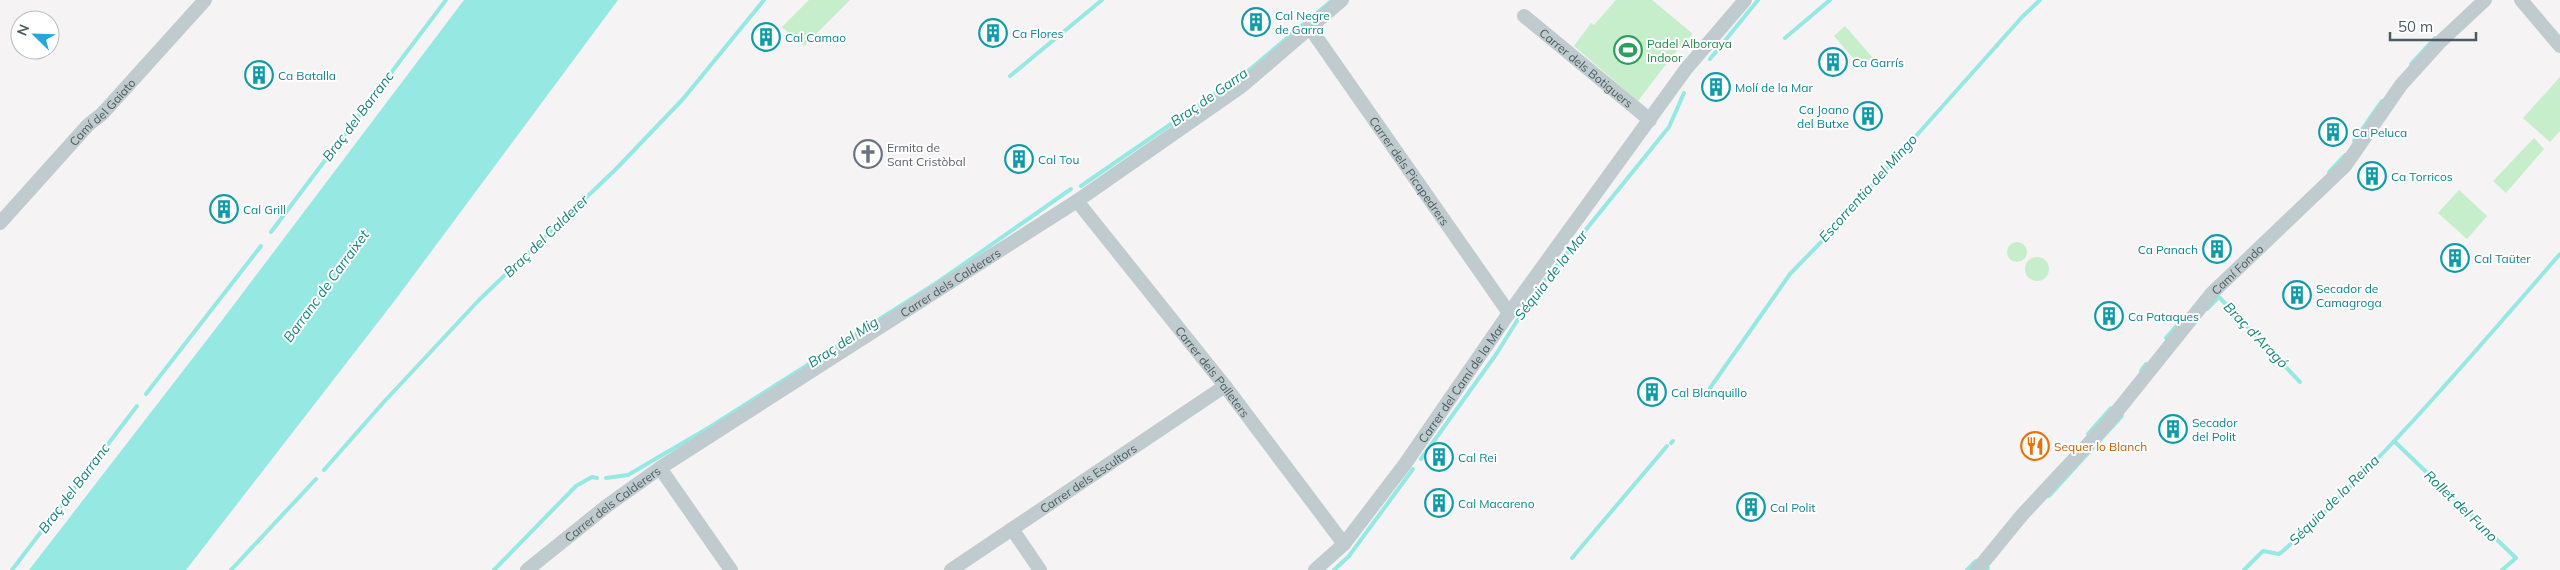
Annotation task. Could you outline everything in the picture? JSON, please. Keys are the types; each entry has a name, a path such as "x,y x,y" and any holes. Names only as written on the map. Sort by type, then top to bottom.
{"street":[{"name":"Camí del Gaiato","path":"0,224 82,132 102,114 205,0"},
{"name":"Carrer dels Calderers","path":"527,570 608,504 660,468 1077,200 1242,86 1342,0"},
{"name":"Carrer del Camí de la Mar","path":"1315,570 1344,544 1405,464 1509,313 1686,69 1745,0"},
{"name":"Camí Fondo","path":"1977,570 2022,515 2106,425 2212,293 2345,166 2401,85 2439,43 2485,0"},
{"path":"2521,0 2560,46"},
{"name":"Carrer dels Botiguers","path":"1524,16 1650,120"},
{"name":"Carrer dels Picapedrers","path":"1310,28 1509,313"},
{"name":"Carrer dels Palleters","path":"1077,200 1225,386 1344,544"},
{"name":"Carrer dels Escultors","path":"951,570 1225,386"},
{"path":"660,468 731,570"},
{"path":"1012,529 1040,570"}],"green space":[{"path":"809,0 850,0 804,46 782,27"},
{"name":"Padel Alboraya Indoor","path":"1616,0 1652,0 1693,34 1673,55 1638,101 1574,46 1591,23 1594,25"},
{"path":"1845,26 1872,57 1861,67 1834,36"},
{"path":"2560,77 2560,131 2550,142 2523,118"},
{"path":"2534,138 2544,149 2506,193 2493,181"},
{"path":"2459,190 2487,216 2467,239 2438,213"},
{"path":"2013,242 2021,242 2027,248 2027,256 2021,262 2013,262 2007,256 2007,248"},
{"path":"2032,257 2042,257 2049,264 2049,274 2042,281 2032,281 2025,274 2025,264"}],"water":[{"name":"Barranc de Carraixet","path":"464,0 618,0 396,299 186,570 29,570 220,323"}],"waterway":[{"name":"Braç del Barranc","path":"271,232 446,0"},
{"name":"Braç del Calderer","path":"324,470 382,404 479,300 616,169 683,99 764,0"},
{"path":"1010,76 1102,0"},
{"name":"Séquia de la Mar","path":"1710,59 1758,0"},
{"path":"1785,38 1830,0"},
{"name":"Escorrentia del Mingo","path":"1710,388 1790,274 1826,237 2023,16 2040,0"},
{"name":"Braç de Garra","path":"1081,186 1248,71 1330,2"},
{"path":"2411,64 2435,38"},
{"name":"Séquia de la Mar","path":"1421,459 1497,353 1533,295 1669,127 1684,93"},
{"path":"2354,141 2382,101"},
{"path":"2329,172 2345,155"},
{"name":"Braç del Mig","path":"606,478 628,475 710,427 938,282 1071,189"},
{"name":"Braç del Barranc","path":"146,394 261,246"},
{"name":"Braç d'Aragó","path":"2244,570 2263,551 2279,554 2282,552 2356,481 2426,407 2560,254"},
{"name":"Braç d'Aragó","path":"2207,309 2219,297 2300,382"},
{"path":"2166,338 2186,315"},
{"path":"2141,371 2146,364"},
{"name":"Braç del Barranc","path":"12,570 137,406"},
{"path":"2088,434 2111,408"},
{"name":"Braç d'Aragó","path":"2049,496 2122,416"},
{"name":"Rollet del Funo","path":"2394,441 2516,558 2502,570"},
{"name":"Escorrentia del Mingo","path":"1572,558 1667,446"},
{"name":"Séquia de la Mar","path":"1334,570 1349,556 1413,469"},
{"name":"Braç del Mig","path":"494,570 576,486 592,477 597,478"},
{"name":"Braç del Calderer","path":"231,570 316,479"},
{"path":"1967,570 1976,561"}],"place":[{"name":"Cal Negre de Garra","path":"1256,22"},
{"name":"Ca Flores","path":"993,33"},
{"name":"Cal Camao","path":"766,37"},
{"name":"Padel Alboraya Indoor","path":"1628,50"},
{"name":"Ca Garrís","path":"1833,62"},
{"name":"Ca Batalla","path":"259,75"},
{"name":"Molí de la Mar","path":"1716,87"},
{"name":"Ca Joano del Butxe","path":"1868,116"},
{"name":"Ca Peluca","path":"2333,132"},
{"name":"Ermita de Sant Cristòbal","path":"868,154"},
{"name":"Cal Tou","path":"1019,159"},
{"name":"Ca Torricos","path":"2372,176"},
{"name":"Cal Grill","path":"224,209"},
{"name":"Ca Panach","path":"2217,249"},
{"name":"Cal Taüter","path":"2455,258"},
{"name":"Secador de Camagroga","path":"2297,295"},
{"name":"Ca Pataques","path":"2109,316"},
{"name":"Cal Blanquillo","path":"1652,392"},
{"name":"Secador del Polit","path":"2173,429"},
{"name":"Sequer lo Blanch","path":"2035,446"},
{"name":"Cal Rei","path":"1439,457"},
{"name":"Cal Macareno","path":"1439,503"},
{"name":"Cal Polit","path":"1751,507"}],"water label":[{"name":"Séquia de la Reina","path":"2334,500"}]}
